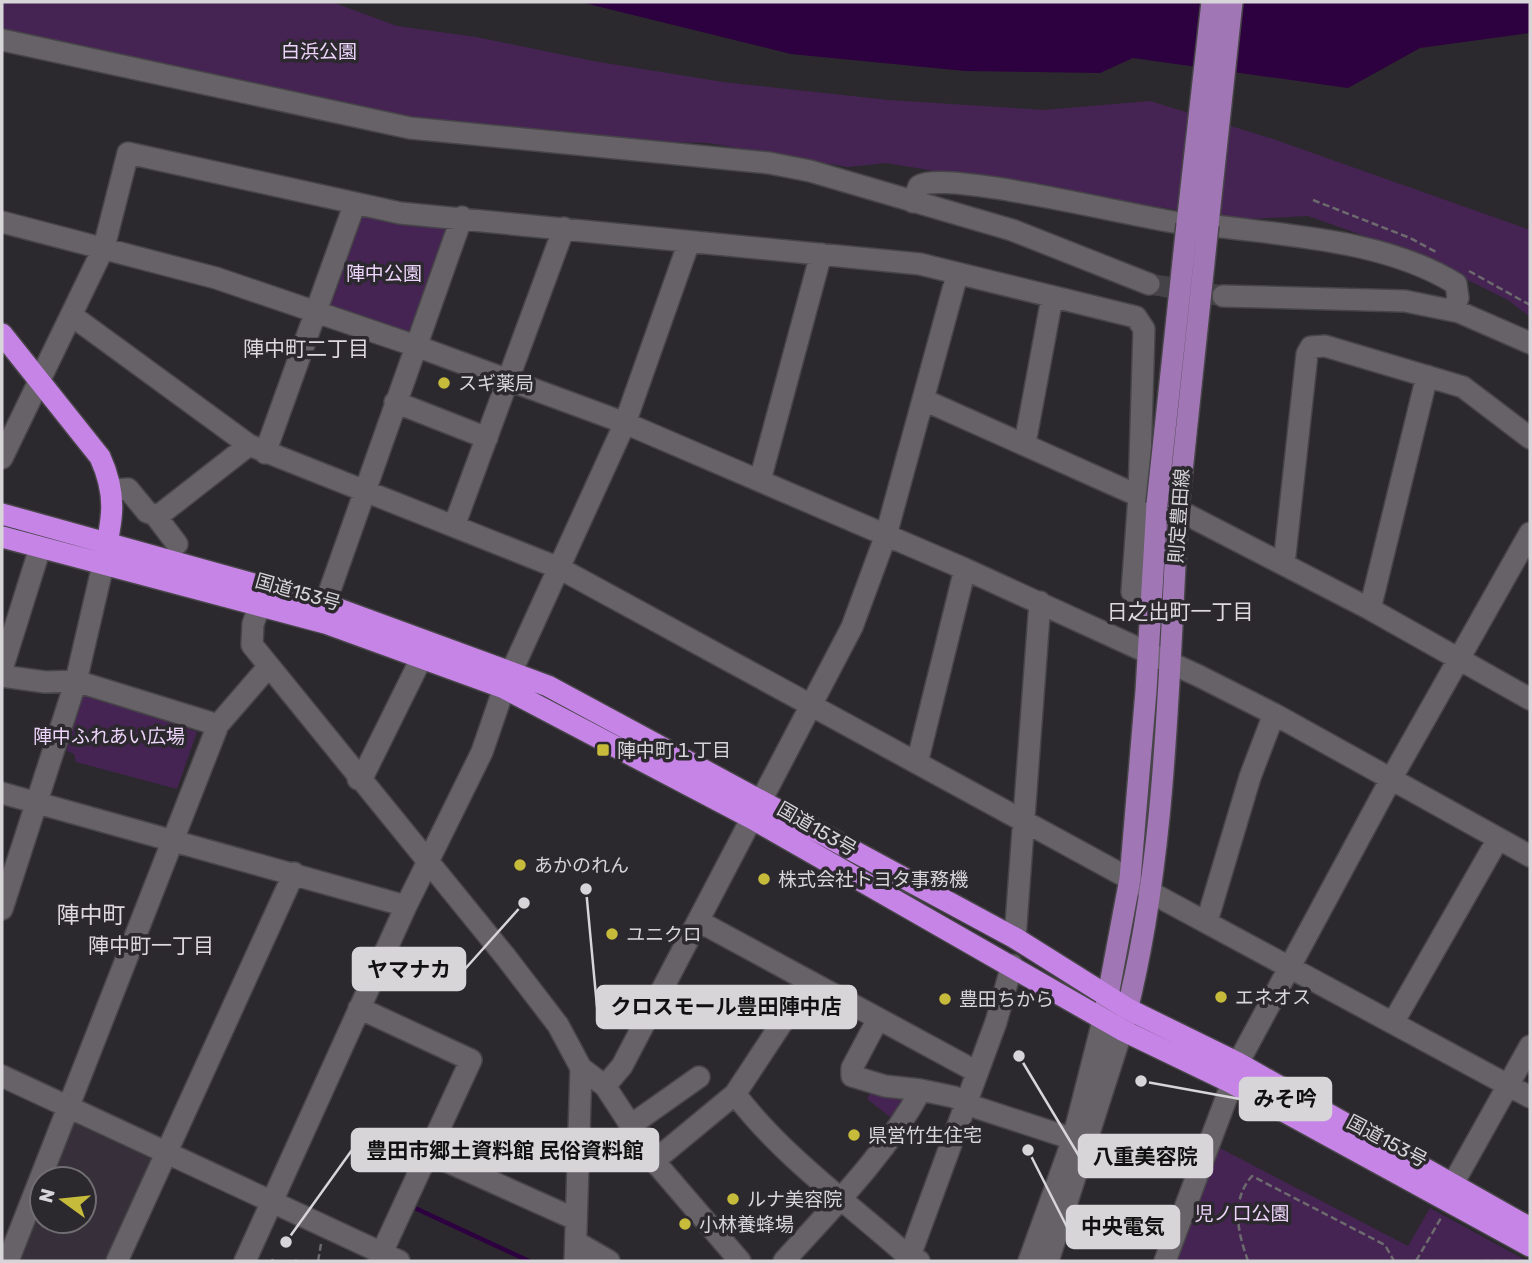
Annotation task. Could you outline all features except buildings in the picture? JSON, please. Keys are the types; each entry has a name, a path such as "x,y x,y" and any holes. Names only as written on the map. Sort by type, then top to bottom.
{"highway":[{"path":"2,334 100,457 113,490 103,565"},
{"name":"国道153号","path":"2,514 324,604 508,680 758,810 1016,938 1236,1073 1449,1192 1530,1246"},
{"name":"国道153号","path":"2,537 260,604 325,623 421,659 508,680"},
{"name":"国道153号","path":"758,810 1122,1030 1236,1073"},
{"name":"国道153号","path":"1449,1192 1530,1228"}],"main road":[{"name":"則定豊田線","path":"1104,1017 1106,994 1130,879 1148,654 1148,500 1187,224 1212,2"},
{"name":"則定豊田線","path":"1122,1030 1148,891 1171,664 1178,510 1232,2"}],"street":[{"path":"2,40 410,128 769,163 810,171 1012,230 1149,284"},
{"path":"2,458 104,247 128,153 400,213 564,228 619,237 920,264 1136,317 1144,328 1148,500 1132,592"},
{"path":"913,202 919,186 936,180 1009,190 1123,215 1187,224"},
{"path":"113,490 128,489 147,512 158,516 257,449 316,311 355,203"},
{"path":"324,604 463,218"},
{"path":"2,222 216,278 416,346 625,423 1040,602 1171,664 1274,714 1530,856"},
{"path":"1208,225 1348,244 1379,253 1456,284 1458,298 1453,310"},
{"path":"454,526 564,228"},
{"path":"245,1261 427,860 482,752 508,680 625,423 689,242"},
{"path":"760,480 821,254"},
{"path":"605,1086 622,1066 700,922 852,627 886,536 957,275"},
{"path":"1223,296 1352,297 1405,301 1453,310 1502,328 1530,343"},
{"path":"1025,443 1052,298"},
{"path":"71,315 257,449 559,568 1130,879"},
{"path":"1284,564 1307,354 1311,347 1325,346 1470,391 1530,438"},
{"path":"1370,609 1427,376"},
{"path":"924,400 1148,500"},
{"path":"395,402 487,438"},
{"path":"1178,510 1370,609 1458,661 1530,699"},
{"path":"155,515 177,544"},
{"path":"1165,1261 1236,1073 1391,779 1530,533"},
{"path":"2,669 40,548"},
{"path":"2,909 76,681 103,565"},
{"path":"917,763 965,569"},
{"path":"1016,938 1040,602"},
{"path":"260,604 253,625 252,645 558,1026 581,1068 605,1086 654,1161 740,1261"},
{"path":"358,779 365,772 421,659"},
{"path":"8,1261 218,725 269,666"},
{"path":"2,676 45,682 76,681 218,725"},
{"path":"1207,921 1250,777 1274,714"},
{"path":"2,793 406,906"},
{"path":"1394,1021 1498,838"},
{"path":"117,1261 294,873"},
{"path":"1148,891 1394,1021 1530,1097"},
{"path":"700,922 977,1072"},
{"path":"736,1094 749,1112 839,1199 912,1260 996,1022 1012,965"},
{"path":"654,1161 736,1094 809,982"},
{"path":"2,1076 387,1258 428,1153 471,1060 359,1008"},
{"path":"1029,1261 1073,1139 1104,1017"},
{"path":"878,1019 852,1068 852,1076 885,1086 936,1091 1073,1139"},
{"path":"1048,1261 1122,1030"},
{"path":"1449,1192 1530,1046"},
{"path":"581,1068 575,1251 609,1261"},
{"path":"631,1125 699,1077"},
{"path":"784,1261 905,1119 920,1090"},
{"path":"428,1153 575,1219"}],"path":[{"path":"1248,1261 1239,1236 1237,1215 1243,1186 1252,1177 1385,1245 1394,1261"},
{"path":"1416,1261 1441,1217 1449,1192"},
{"path":"1484,1261 1508,1261"}],"shaded area":[{"path":"580,2 1530,2 1530,33 1420,48 1348,88 1133,58 1100,73 965,71 791,54"},
{"path":"70,1116 160,1157 112,1261 13,1261 28,1222 28,1235 98,1235 98,1165 51,1165"}],"green space":[{"name":"白浜公園","path":"2,2 332,2 397,26 476,37 593,61 723,82 888,100 1044,110 1150,101 1273,139 1530,230 1530,317 1508,300 1413,253 1308,216 1249,219 1150,206 886,163 848,167 708,143 632,141 459,123 341,107 2,30"},
{"name":"陣中公園","path":"357,215 442,223 448,232 407,336 323,305"},
{"name":"陣中ふれあい広場","path":"75,690 197,732 177,789 76,762 74,754 58,747"},
{"path":"871,1092 904,1099 890,1117 867,1099"},
{"name":"児ノ口公園","path":"1216,1146 1408,1246 1430,1208 1527,1261 1174,1261"}],"waterway":[{"path":"417,1209 529,1261"}],"tunnel":[{"path":"1149,284 1223,296"}],"place":[{"name":"スギ薬局","path":"444,383"},
{"name":"陣中町１丁目","path":"603,750"},
{"name":"あかのれん","path":"520,865"},
{"name":"株式会社トヨタ事務機","path":"764,879"},
{"name":"クロスモール豊田陣中店","path":"586,889"},
{"name":"ヤマナカ","path":"524,903"},
{"name":"ユニクロ","path":"612,934"},
{"name":"エネオス","path":"1221,997"},
{"name":"豊田ちから","path":"945,999"},
{"name":"八重美容院","path":"1019,1056"},
{"name":"みそ吟","path":"1141,1081"},
{"name":"県営竹生住宅","path":"854,1135"},
{"name":"中央電気","path":"1028,1150"},
{"name":"ルナ美容院","path":"733,1199"},
{"name":"小林養蜂場","path":"685,1224"},
{"name":"豊田市郷土資料館 民俗資料館","path":"286,1242"}],"district":[{"name":"陣中町二丁目","path":"306,348"},
{"name":"日之出町一丁目","path":"1180,611"},
{"name":"陣中町","path":"91,915"},
{"name":"陣中町一丁目","path":"151,945"}]}
